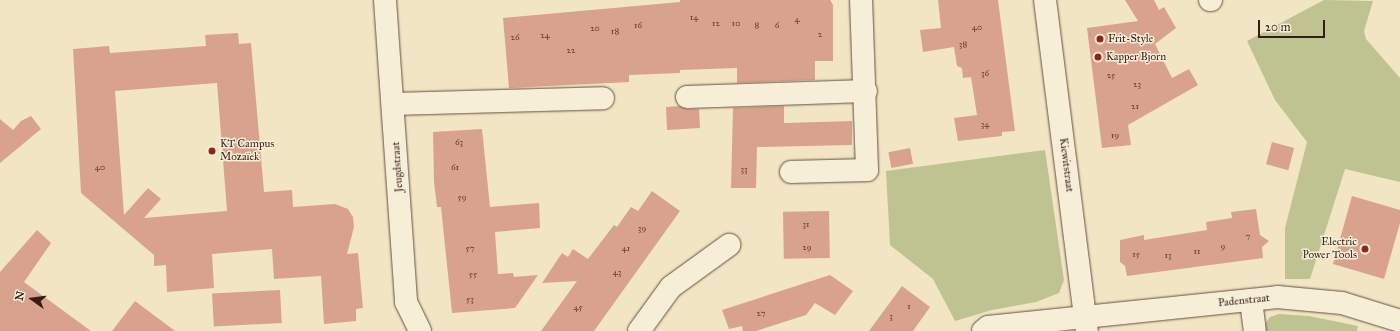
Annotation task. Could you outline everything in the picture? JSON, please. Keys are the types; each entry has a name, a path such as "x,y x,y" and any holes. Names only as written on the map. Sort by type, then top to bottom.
{"street":[{"name":"Jeugdstraat","path":"385,0 406,302 420,331"},
{"path":"791,172 867,170 866,91 861,0"},
{"name":"Kiewitstraat","path":"1045,0 1086,324"},
{"path":"687,97 866,91"},
{"path":"393,104 603,98"},
{"path":"639,331 671,287 729,244"},
{"name":"Padenstraat","path":"1086,324 1277,297 1342,303 1400,321"},
{"path":"1251,300 1255,331"},
{"path":"983,331 988,327 1086,324"}],"green space":[{"path":"1324,0 1373,1 1364,31 1366,39 1400,78 1400,182 1345,169 1310,279 1285,279 1285,228 1307,142 1275,100 1247,41"},
{"path":"1045,150 1064,280 1059,293 1036,302 992,310 955,321 933,279 890,245 886,171"},
{"path":"1279,314 1309,316 1358,326 1357,331 1264,331 1264,325 1270,317"}],"building":[{"path":"680,0 830,0 833,5 833,61 815,61 815,80 737,83 737,68 680,70 680,73 629,75 629,82 509,88 503,18 680,2"},
{"path":"938,0 998,0 1015,131 1002,132 1002,136 958,141 954,118 977,115 971,77 963,78 962,68 957,66 954,47 923,52 920,30 941,28"},
{"path":"1125,0 1154,0 1159,10 1164,7 1176,28 1155,44 1172,78 1189,69 1198,85 1128,125 1131,145 1102,148 1087,28 1138,21"},
{"path":"238,33 239,44 251,43 264,192 292,190 293,207 335,204 348,209 353,217 354,227 347,254 358,253 363,308 356,309 356,321 324,324 321,276 274,279 272,249 212,254 214,288 167,292 166,265 154,266 154,255 81,193 73,49 109,46 110,53 206,46 205,35","holes":["217,83 227,211 144,218 161,199 148,188 124,215 115,91"]},
{"path":"679,106 687,109 699,109 700,128 667,130 666,107"},
{"path":"784,106 784,123 852,121 852,145 757,147 756,188 731,188 733,108"},
{"path":"31,116 41,129 0,163 0,119 13,130 21,121"},
{"path":"482,129 490,207 539,203 540,228 495,232 498,274 513,273 514,277 538,275 515,308 452,313 441,207 437,207 434,182 433,132"},
{"path":"1272,142 1294,148 1288,170 1266,164"},
{"path":"910,148 913,164 891,168 888,152"},
{"path":"652,191 680,211 594,331 541,331 577,281 542,283 562,253 568,257 573,249 588,259 614,225 617,227 631,207 638,211"},
{"name":"Electric Power Tools","path":"1352,196 1400,210 1400,223 1384,279 1333,264"},
{"path":"1256,209 1260,235 1269,241 1262,247 1263,258 1127,276 1125,266 1120,262 1120,240 1144,235 1144,240 1207,230 1206,222 1232,218 1231,212"},
{"path":"829,211 830,258 784,259 783,212"},
{"path":"37,230 51,243 24,282 91,331 0,331 0,272"},
{"path":"830,275 853,291 835,315 815,303 806,315 756,331 743,331 742,326 729,329 722,310"},
{"path":"902,286 930,307 913,331 869,331"},
{"path":"280,290 282,323 214,327 212,294"},
{"path":"135,301 175,331 112,331"}],"place":[{"name":"Frit-Style","path":"1100,39"},
{"name":"Kapper Bjorn","path":"1098,57"},
{"name":"KT Campus Mozaïek","path":"212,151"},
{"name":"Electric Power Tools","path":"1365,249"}]}
